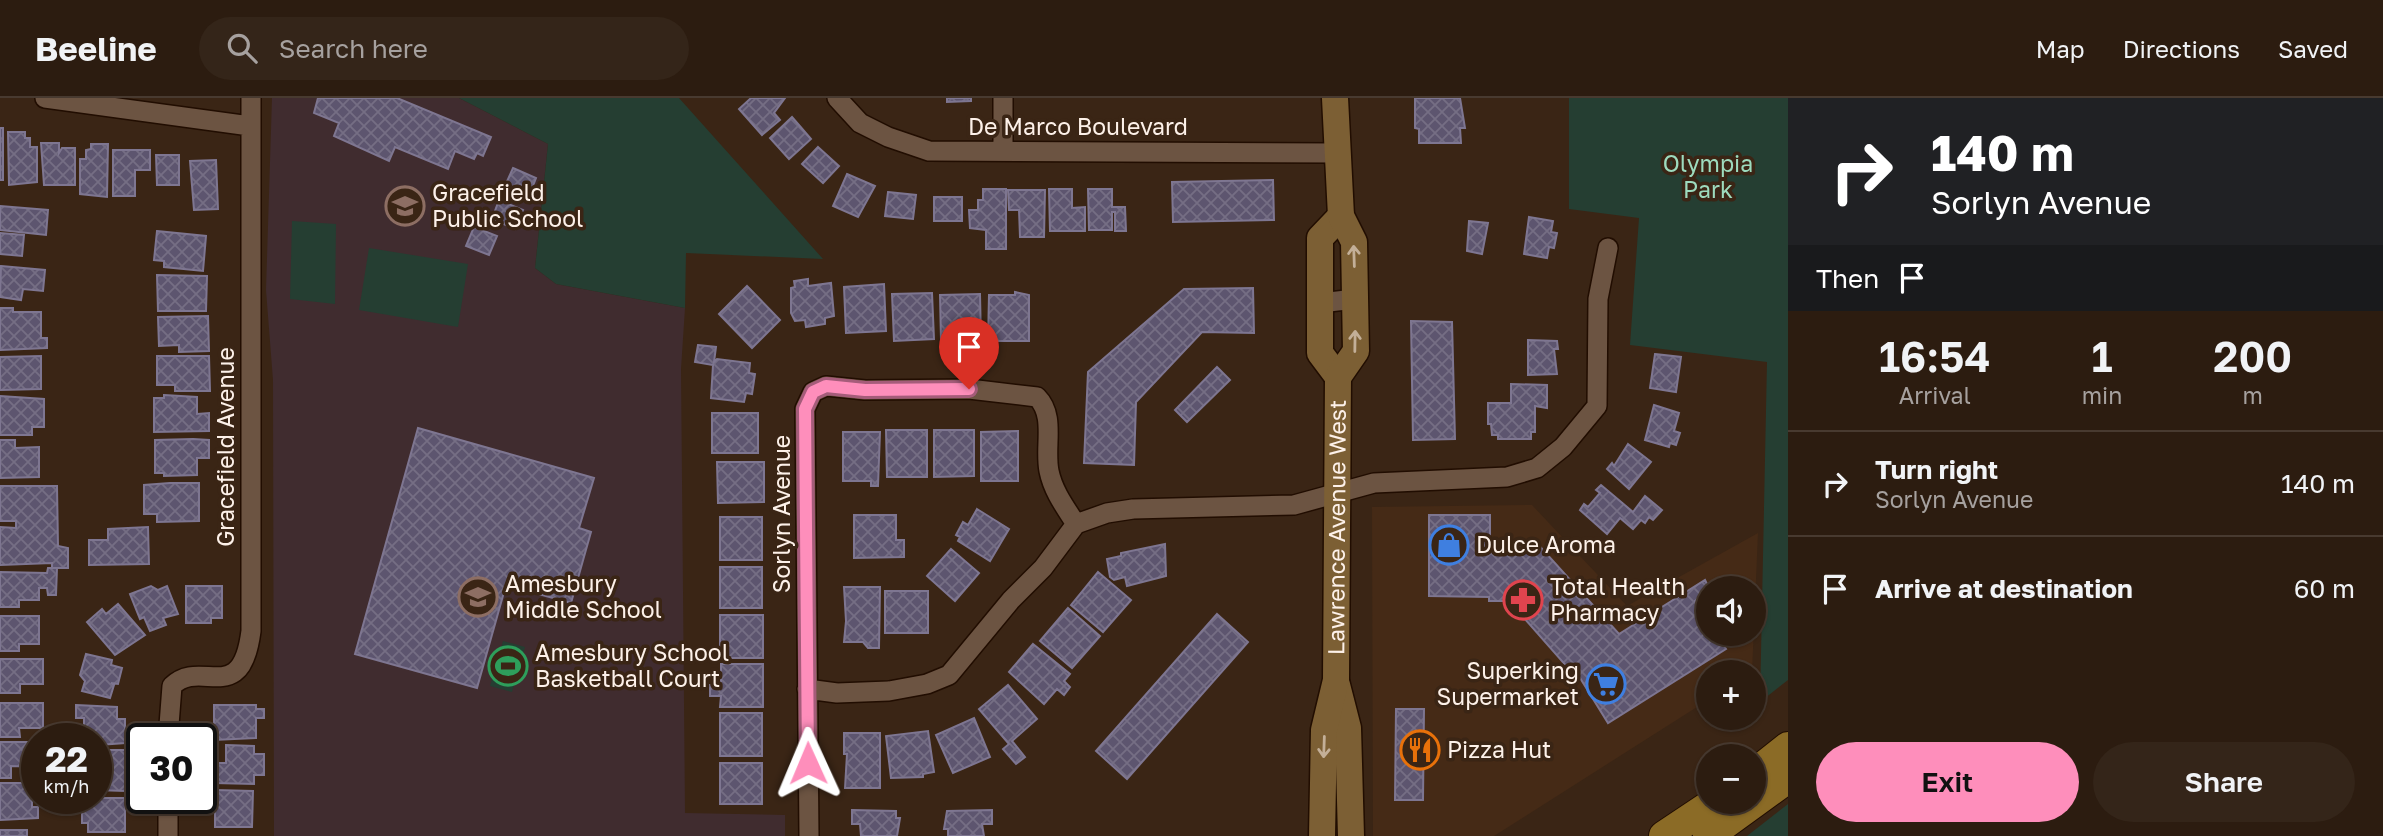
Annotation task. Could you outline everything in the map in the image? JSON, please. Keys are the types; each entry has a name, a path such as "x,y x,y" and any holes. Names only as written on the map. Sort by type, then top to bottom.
{"main road":[{"name":"Lawrence Avenue West","path":"1322,836 1324,730 1336,680 1338,377 1356,351 1354,242 1341,216 1335,98"},
{"name":"Lawrence Avenue West","path":"1338,377 1320,353 1320,239 1341,216"},
{"name":"Lawrence Avenue West","path":"1336,680 1348,728 1352,836"},
{"path":"1766,764 1788,747"},
{"path":"1708,836 1788,778"},
{"path":"1664,836 1697,814"}],"street":[{"path":"45,98 250,126"},
{"name":"Gracefield Avenue","path":"169,723 170,691 176,682 198,677 222,678 240,668 248,655 251,631 251,98"},
{"name":"De Marco Boulevard","path":"837,98 860,123 888,137 940,152 1003,150 1336,153"},
{"path":"1003,98 1003,150"},
{"path":"807,690 837,693 889,691 927,684 949,675 1011,600 1043,568 1076,524 1107,513 1133,509 1294,505 1374,483 1507,477 1537,468 1563,447 1598,406 1598,299 1608,248"},
{"path":"1320,303 1355,299"},
{"name":"Sorlyn Avenue","path":"809,836 805,409 813,392 826,386 865,390 969,389 1037,397 1045,405 1047,414 1048,469 1061,501 1076,524"},
{"path":"168,814 168,836"}],"shaded area":[{"name":"Amesbury Middle School","path":"272,98 459,98 548,144 535,268 556,284 685,308 681,369 685,813 785,815 785,836 274,836 273,380 266,290"},
{"path":"1532,505 1627,606 1758,533 1756,576 1696,576 1696,646 1753,646 1753,660 1696,660 1696,708 1494,836 1373,836 1372,507"}],"green space":[{"path":"459,98 679,98 823,259 686,253 685,308 556,284 535,268 548,144"},
{"name":"Olympia Park","path":"1569,98 1788,98 1788,680 1766,697 1766,660 1761,660 1761,646 1766,646 1766,576 1763,576 1767,362 1630,345 1639,218 1569,209"},
{"path":"292,221 336,224 335,304 290,299"},
{"path":"369,248 468,264 458,327 359,310"},
{"name":"Amesbury School Basketball Court","path":"503,641 525,647 512,692 490,686"},
{"path":"1788,804 1788,836 1747,836"}],"building":[{"path":"318,98 397,98 491,137 483,156 477,153 474,159 455,151 448,169 395,147 389,161 334,136 339,123 314,113"},
{"path":"751,98 785,98 774,113 780,120 762,135 739,109"},
{"path":"947,98 971,98 971,101 947,102"},
{"path":"1415,98 1460,98 1465,128 1460,128 1461,143 1419,143 1419,129 1415,128"},
{"path":"792,117 811,139 789,159 770,138"},
{"path":"0,128 3,128 3,180 0,180"},
{"path":"8,132 25,132 25,138 30,138 30,147 37,147 37,182 9,185"},
{"path":"41,143 59,143 59,153 62,148 75,148 75,185 44,185"},
{"path":"91,144 108,144 107,197 80,194 80,159 86,159 86,150 91,149"},
{"path":"818,147 839,166 823,183 802,164"},
{"path":"113,150 150,150 150,170 135,170 135,196 113,196"},
{"path":"156,155 179,155 179,185 157,185"},
{"path":"216,160 218,209 194,210 190,161"},
{"path":"513,168 536,178 529,196 505,186"},
{"path":"847,174 875,186 858,217 833,206"},
{"path":"1273,180 1274,220 1173,222 1172,182"},
{"path":"983,189 1006,189 1006,249 986,249 986,230 970,228 969,210 978,210 978,200 983,200"},
{"path":"1049,189 1072,189 1072,208 1085,207 1085,231 1050,231"},
{"path":"1088,189 1112,189 1112,207 1125,207 1126,231 1115,231 1115,212 1112,212 1112,230 1089,230"},
{"path":"1008,190 1045,190 1044,237 1020,237 1019,210 1009,210"},
{"path":"888,192 916,195 913,219 885,216"},
{"path":"934,197 962,197 962,221 934,221"},
{"path":"499,200 523,210 515,229 492,219"},
{"path":"0,206 48,210 46,235 0,230"},
{"path":"1529,217 1553,221 1551,232 1557,233 1554,248 1549,247 1547,258 1524,254"},
{"path":"1469,221 1488,223 1482,254 1467,251"},
{"path":"474,227 497,236 489,255 466,246"},
{"path":"157,231 206,236 203,271 164,267 164,261 154,260"},
{"path":"0,233 24,235 22,256 0,254"},
{"path":"1,266 45,270 43,291 23,289 21,300 0,297"},
{"path":"157,275 207,276 206,311 158,311"},
{"path":"808,279 808,286 831,283 834,316 825,318 825,324 806,327 805,320 795,321 791,313 791,288 795,287 794,281"},
{"path":"884,284 886,331 846,333 844,287"},
{"path":"747,286 780,320 752,348 719,314"},
{"path":"1253,288 1254,333 1202,332 1136,402 1134,465 1084,463 1088,372 1184,289"},
{"path":"1015,292 1029,295 1029,341 988,341 989,295 1015,295"},
{"path":"932,293 934,339 894,341 892,294"},
{"path":"980,294 981,340 941,341 940,295"},
{"path":"0,308 13,308 13,312 41,312 41,338 47,338 47,348 0,350"},
{"path":"208,316 209,351 179,352 179,345 159,346 158,317"},
{"path":"1411,321 1452,322 1455,439 1413,440"},
{"path":"1528,340 1557,341 1558,349 1554,349 1557,374 1528,375"},
{"path":"698,345 716,347 714,362 717,359 750,363 749,373 755,374 752,394 746,393 744,402 711,398 713,365 695,362"},
{"path":"1655,354 1681,357 1676,392 1650,388"},
{"path":"41,356 41,389 0,390 0,357"},
{"path":"157,356 209,356 210,391 175,391 175,385 157,385"},
{"path":"1217,367 1230,380 1187,422 1175,410"},
{"path":"1511,384 1547,385 1547,408 1535,406 1535,432 1531,432 1531,439 1498,439 1498,435 1492,435 1491,424 1488,424 1488,403 1511,403"},
{"path":"164,395 197,397 197,414 209,413 209,431 154,432 154,398 164,398"},
{"path":"0,396 44,399 44,427 32,427 32,435 0,435"},
{"path":"1654,405 1679,413 1674,431 1680,433 1676,445 1670,443 1669,447 1645,440"},
{"path":"712,413 758,413 758,453 712,453"},
{"path":"418,428 594,478 579,528 591,532 571,603 506,585 477,688 355,654"},
{"path":"886,430 927,430 927,477 887,477"},
{"path":"934,430 974,430 974,476 934,477"},
{"path":"1018,431 1018,481 981,481 981,432"},
{"path":"843,432 880,432 878,486 871,486 871,481 843,481"},
{"path":"0,440 15,440 15,448 39,447 39,477 0,478"},
{"path":"155,440 209,440 209,458 197,458 197,475 164,476 164,473 155,473"},
{"path":"1628,444 1651,462 1629,489 1607,469 1612,463 1614,466"},
{"path":"717,462 764,462 764,502 718,503"},
{"path":"199,483 199,521 157,522 157,514 144,514 144,485"},
{"path":"1601,485 1633,512 1645,496 1662,510 1653,520 1649,517 1645,523 1641,520 1633,529 1620,518 1607,534 1580,510 1584,504 1588,507 1600,493 1596,490"},
{"path":"0,486 57,486 58,546 68,548 68,568 52,568 52,563 0,565 0,527 16,528 16,521 0,521"},
{"path":"977,509 1009,529 990,561 958,541 960,537 956,535 963,522 968,525"},
{"path":"854,515 896,515 896,540 904,540 904,557 854,558"},
{"path":"1429,515 1490,515 1490,542 1535,541 1619,634 1696,586 1696,646 1724,646 1726,649 1708,660 1696,660 1696,668 1608,723 1572,665 1568,668 1509,601 1489,601 1489,597 1429,596"},
{"path":"720,517 762,517 762,560 720,560"},
{"path":"148,527 149,564 89,565 89,540 108,540 108,529"},
{"path":"1165,544 1166,576 1127,586 1125,577 1114,580 1110,577 1107,559 1121,556 1121,553"},
{"path":"951,549 979,573 955,601 927,576"},
{"path":"720,567 762,567 762,608 720,608"},
{"path":"48,568 57,568 56,595 48,595 47,588 39,588 39,600 19,600 19,607 0,607 0,572 47,573"},
{"path":"1098,572 1131,600 1103,632 1071,605"},
{"path":"151,586 158,590 167,586 178,614 163,618 166,625 150,631 144,617 140,619 130,594"},
{"path":"186,586 222,586 222,618 211,618 211,623 186,623"},
{"path":"844,587 880,587 879,648 868,648 863,642 844,642"},
{"path":"885,591 928,591 928,633 885,633"},
{"path":"118,604 145,635 115,655 87,622 102,609 106,614"},
{"path":"1068,608 1100,636 1072,668 1040,641"},
{"path":"1217,614 1248,642 1127,779 1096,751"},
{"path":"720,615 763,615 763,658 720,658"},
{"path":"0,616 39,616 39,644 19,644 19,651 0,651"},
{"path":"1033,644 1070,674 1064,681 1070,687 1064,695 1057,689 1044,704 1009,672"},
{"path":"86,654 112,660 111,665 122,668 118,684 111,683 114,685 110,698 82,691 85,681 80,675"},
{"path":"0,659 43,659 43,684 20,684 20,693 0,693"},
{"path":"721,664 763,664 763,707 720,707 721,696 710,696 710,685 721,685"},
{"path":"1008,685 1037,719 1012,741 1025,757 1016,764 1003,749 1009,744 979,709"},
{"path":"0,703 43,703 43,723 21,723 20,737 0,737"},
{"path":"76,705 117,707 117,719 125,719 125,743 112,744 112,723 84,723 84,718 76,718"},
{"path":"214,705 256,705 256,709 264,709 264,718 256,718 256,738 217,740 217,723 214,723"},
{"path":"1396,709 1424,709 1423,800 1395,800"},
{"path":"720,713 762,713 762,756 720,756"},
{"path":"974,718 990,757 953,773 936,735"},
{"path":"928,731 934,772 923,774 923,777 891,778 886,736"},
{"path":"844,733 880,733 880,788 845,788 847,754 844,754"},
{"path":"0,742 21,742 21,766 11,766 11,778 0,778"},
{"path":"226,745 254,746 254,754 264,754 264,775 254,775 254,784 217,783 217,763 226,763"},
{"path":"112,750 126,750 125,791 112,791"},
{"path":"720,763 762,763 762,804 720,804"},
{"path":"0,783 21,783 21,814 38,814 38,818 0,820"},
{"path":"217,790 253,791 252,827 215,827"},
{"path":"112,798 125,798 125,832 88,832 88,823 82,823 82,814 112,814"},
{"path":"852,810 896,811 896,818 900,818 897,836 861,836 860,824 852,824"},
{"path":"992,810 992,824 982,824 984,836 948,836 948,829 944,829 947,811"},
{"path":"0,830 27,830 27,836 0,836"}],"place":[{"name":"Gracefield Public School","path":"405,206"},
{"name":"Dulce Aroma","path":"1449,545"},
{"name":"Amesbury Middle School","path":"478,597"},
{"name":"Total Health Pharmacy","path":"1523,600"},
{"name":"Amesbury School Basketball Court","path":"508,666"},
{"name":"Superking Supermarket","path":"1606,684"},
{"name":"Pizza Hut","path":"1420,750"}],"route":[{"path":"808,763 805,409 808,399 813,392 826,386 865,390 969,389"}]}
